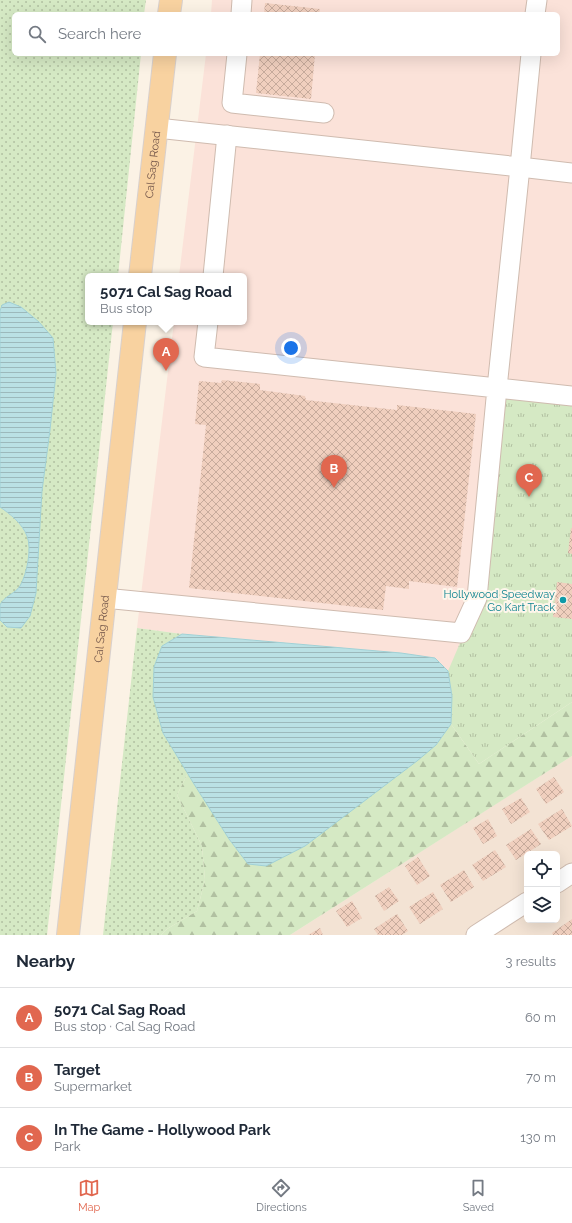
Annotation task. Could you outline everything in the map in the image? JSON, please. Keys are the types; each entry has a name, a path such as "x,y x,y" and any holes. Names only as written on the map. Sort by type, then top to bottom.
{"main road":[{"path":"169,12 171,0"},
{"name":"Cal Sag Road","path":"140,273 165,56"},
{"name":"Cal Sag Road","path":"68,935 135,325"}],"street":[{"path":"241,12 242,0"},
{"path":"535,12 537,0"},
{"path":"237,56 232,104 324,113"},
{"path":"104,598 461,633 477,598 531,56"},
{"path":"157,128 572,173"},
{"path":"213,273 227,135"},
{"path":"208,325 204,357 572,396"},
{"path":"560,880 572,873"},
{"path":"476,935 524,904"}],"shaded area":[{"path":"212,0 572,0 572,702 451,724 452,696 401,653 182,634 137,628 174,325 247,325 247,273 179,273 206,56 560,56 560,12 211,12"},
{"path":"572,756 572,935 290,935 502,800"}],"green space":[{"path":"0,0 146,0 144,12 12,12 12,56 141,56 118,273 85,273 85,325 113,325 47,935 0,935 0,620 7,627 21,628 50,430 56,373 53,339 39,322 0,311"},
{"path":"497,388 572,396 572,702 479,764 451,724 452,696 448,671 460,643 461,633 477,598"},
{"path":"0,507 12,516 22,527 27,536 29,554 23,581 18,589 0,605"},
{"path":"137,628 182,634 162,646 163,733 188,773 177,795 202,846 205,880 197,911 167,929 161,935 103,935"},
{"path":"572,702 572,756 290,935 161,935 167,929 197,911 205,880 202,846 177,795 188,773 229,839 248,864 436,745 451,724 479,764"}],"water":[{"path":"9,302 21,307 39,322 53,338 56,373 42,491 36,593 30,616 21,628 7,627 0,620 0,605 16,591 23,581 29,554 28,541 25,531 15,519 0,507 0,311 2,305"},
{"path":"182,634 401,653 435,658 448,671 452,696 451,724 436,745 417,761 305,846 266,866 248,864 229,839 163,733 153,697 154,667 162,646"}],"building":[{"path":"265,3 320,9 319,12 264,12"},
{"path":"260,56 315,56 311,99 256,93"},
{"path":"222,380 260,384 260,390 305,396 306,400 397,410 397,405 476,414 457,587 409,581 409,589 386,586 383,610 189,588 206,425 195,424 199,381 221,383"},
{"path":"572,528 572,554 568,553"},
{"name":"Hollywood Speedway Go Kart Track","path":"557,582 572,584 572,619 553,617"},
{"path":"554,777 564,792 546,804 536,789"},
{"path":"521,798 530,812 511,824 502,809"},
{"path":"562,809 572,826 549,840 538,824"},
{"path":"488,819 497,836 483,844 473,828"},
{"path":"531,829 541,844 530,851 524,851 524,855 516,860 506,845"},
{"path":"495,850 506,867 483,881 472,865"},
{"path":"418,857 430,876 417,885 405,866"},
{"path":"464,870 474,887 451,902 440,885"},
{"path":"389,887 399,901 384,911 375,896"},
{"path":"433,892 443,909 420,924 409,907"},
{"path":"352,901 362,918 347,927 336,911"},
{"path":"397,914 408,931 402,935 378,935 374,929"},
{"path":"572,919 572,935 553,935 552,933"},
{"path":"320,928 323,935 308,935"}],"place":[{"name":"5071 Cal Sag Road","path":"166,371"},
{"name":"Target","path":"334,488"},
{"name":"In The Game - Hollywood Park","path":"529,497"},
{"name":"Hollywood Speedway Go Kart Track","path":"563,600"}]}
